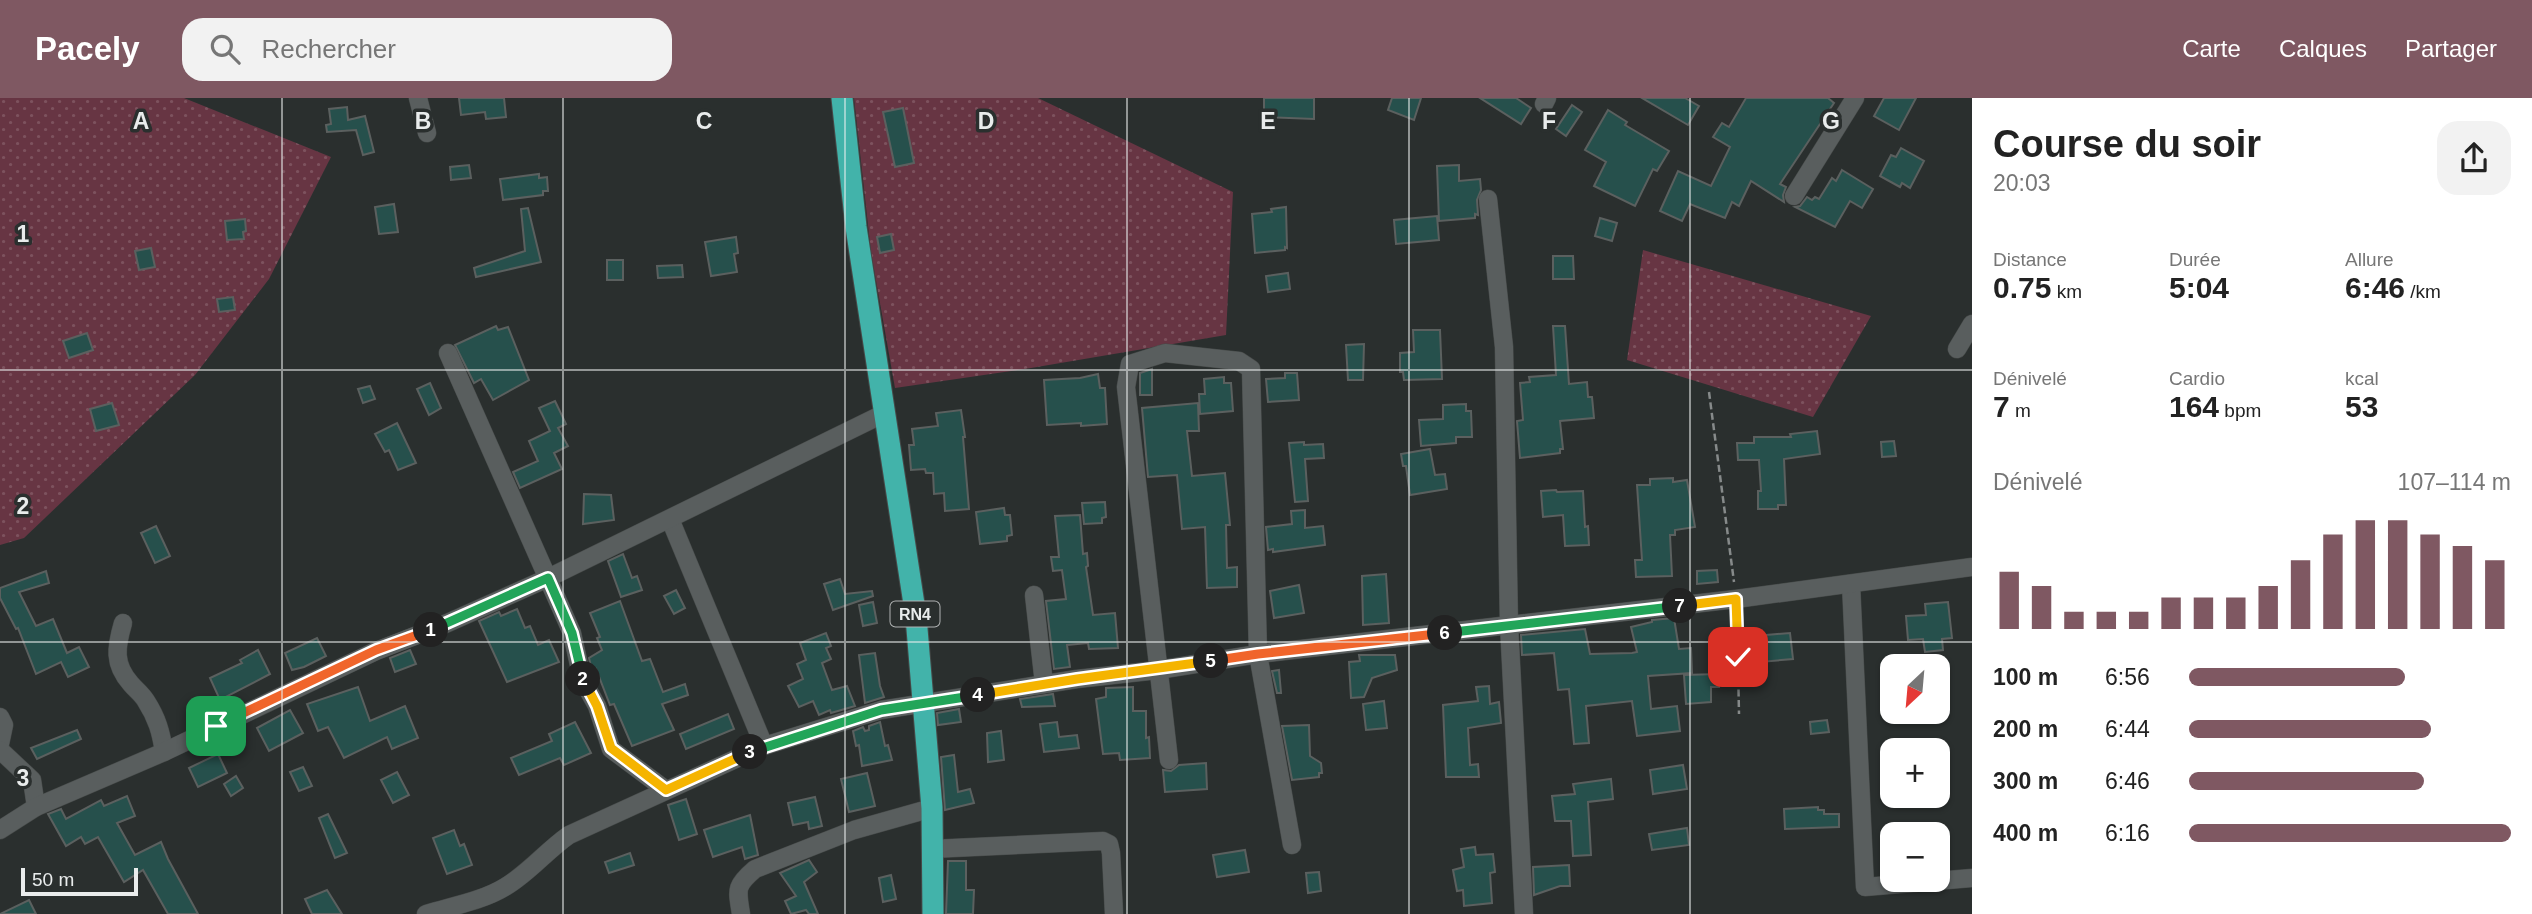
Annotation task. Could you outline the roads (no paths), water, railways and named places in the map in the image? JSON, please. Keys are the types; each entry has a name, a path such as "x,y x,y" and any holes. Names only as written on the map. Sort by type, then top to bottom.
{"highway":[{"name":"RN4","path":"842,98 856,227 916,617 932,808 933,914"}],"street":[{"path":"418,98 426,133"},
{"path":"1794,196 1855,98"},
{"path":"1488,199 1504,347 1509,625 1524,914"},
{"path":"1957,349 1972,324"},
{"path":"448,353 572,633 582,679 597,706 611,748 666,790"},
{"path":"1169,760 1126,387 1130,364 1164,353 1239,360 1251,369 1258,654 1292,845"},
{"path":"0,830 36,807 164,752 376,650 443,625 548,578 885,413"},
{"path":"670,519 764,746"},
{"path":"426,914 499,890 569,835 764,746 881,710 1258,654 1736,599 1972,568"},
{"path":"1851,584 1865,887 1972,878"},
{"path":"1034,595 1044,684"},
{"path":"123,623 117,646 118,666 124,677 146,701 159,724 164,752"},
{"path":"0,717 4,725 0,744"},
{"path":"0,750 32,780 36,807"},
{"path":"741,914 737,890 742,880 755,869 854,830 932,808"},
{"path":"931,849 1102,841 1109,844 1111,853 1114,914"}]}
